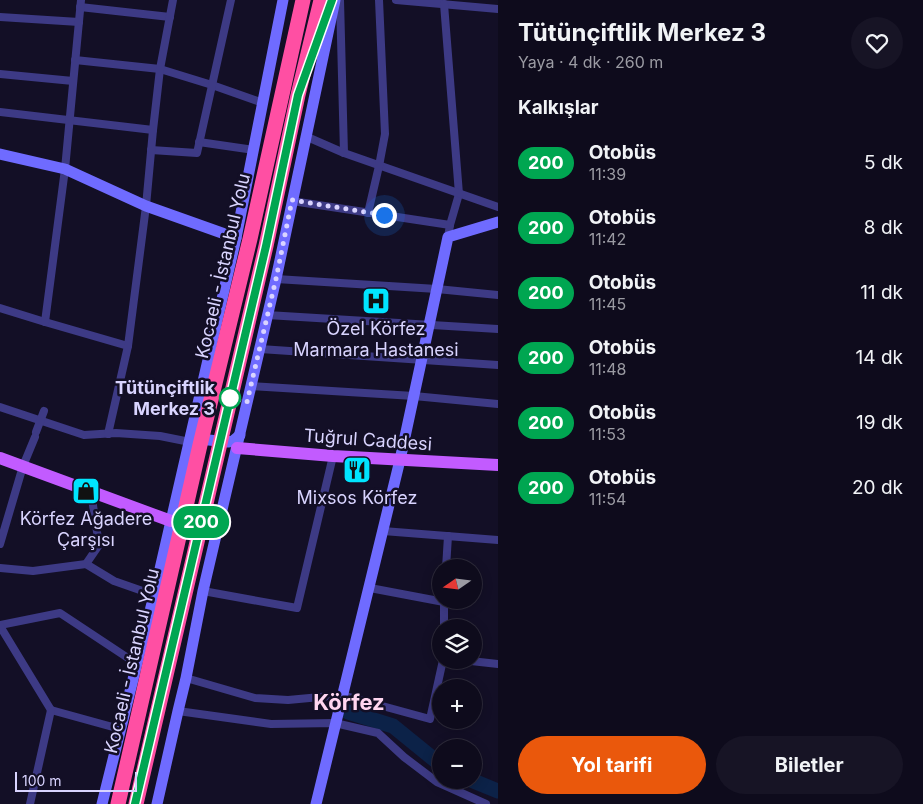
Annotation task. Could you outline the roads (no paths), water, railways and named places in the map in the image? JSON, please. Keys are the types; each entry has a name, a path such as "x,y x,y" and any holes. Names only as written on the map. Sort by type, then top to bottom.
{"highway":[{"name":"Kocaeli - İstanbul Yolu","path":"118,804 200,445 250,239 303,0"},
{"path":"136,804 266,246 320,0"},
{"path":"298,95 333,0"}],"main road":[{"path":"102,804 154,595 236,238 283,0"},
{"path":"158,804 186,678 200,604 276,279 333,0"},
{"path":"0,154 65,169 146,206 236,238"},
{"path":"316,804 384,531 448,237 498,222"},
{"path":"193,429 196,437 199,439 228,442 238,441"},
{"path":"190,442 238,441"},
{"name":"Tuğrul Caddesi","path":"238,441 333,456 498,466"},
{"path":"0,458 171,521"},
{"path":"154,595 200,604"}],"street":[{"path":"108,434 128,346 146,206 160,69 173,0"},
{"path":"151,150 197,153 230,0"},
{"path":"340,0 344,153"},
{"path":"368,212 385,134 379,0"},
{"path":"396,0 427,1 496,9 495,0"},
{"path":"44,322 65,169 80,4 170,17"},
{"path":"444,4 459,194 448,237"},
{"path":"0,17 78,22"},
{"path":"75,60 160,69 263,103"},
{"path":"0,74 73,81"},
{"path":"0,112 153,130"},
{"path":"305,136 379,166 498,207"},
{"path":"200,142 254,150"},
{"path":"292,200 450,225"},
{"path":"276,279 437,289 498,295"},
{"path":"0,308 128,346"},
{"path":"267,315 498,329"},
{"path":"260,348 498,366"},
{"path":"251,386 414,396 498,404"},
{"path":"0,407 84,435 160,436 190,442"},
{"path":"0,544 23,466 44,411"},
{"path":"203,591 298,608 333,456"},
{"path":"86,564 99,545 91,492"},
{"path":"384,531 498,540"},
{"path":"447,559 448,536"},
{"path":"0,568 33,571 86,564 114,581 154,595"},
{"path":"370,588 432,599"},
{"path":"30,804 51,710 0,625 60,613 137,664"},
{"path":"482,662 498,664"},
{"path":"186,678 255,698 288,700 342,695 430,719 441,669"},
{"path":"51,710 120,729"},
{"path":"178,710 271,724 335,723 378,733 404,757 437,782 486,804"},
{"path":"463,804 467,796"}],"waterway":[{"path":"348,712 393,726 432,758"},
{"path":"482,784 498,791"}],"place":[{"name":"Özel Körfez Marmara Hastanesi","path":"376,301"},
{"name":"Tütünçiftlik Merkez 3","path":"230,398"},
{"name":"Mixsos Körfez","path":"357,470"},
{"name":"Körfez Ağadere Çarşısı","path":"86,491"}],"district":[{"name":"Körfez","path":"349,702"}]}
